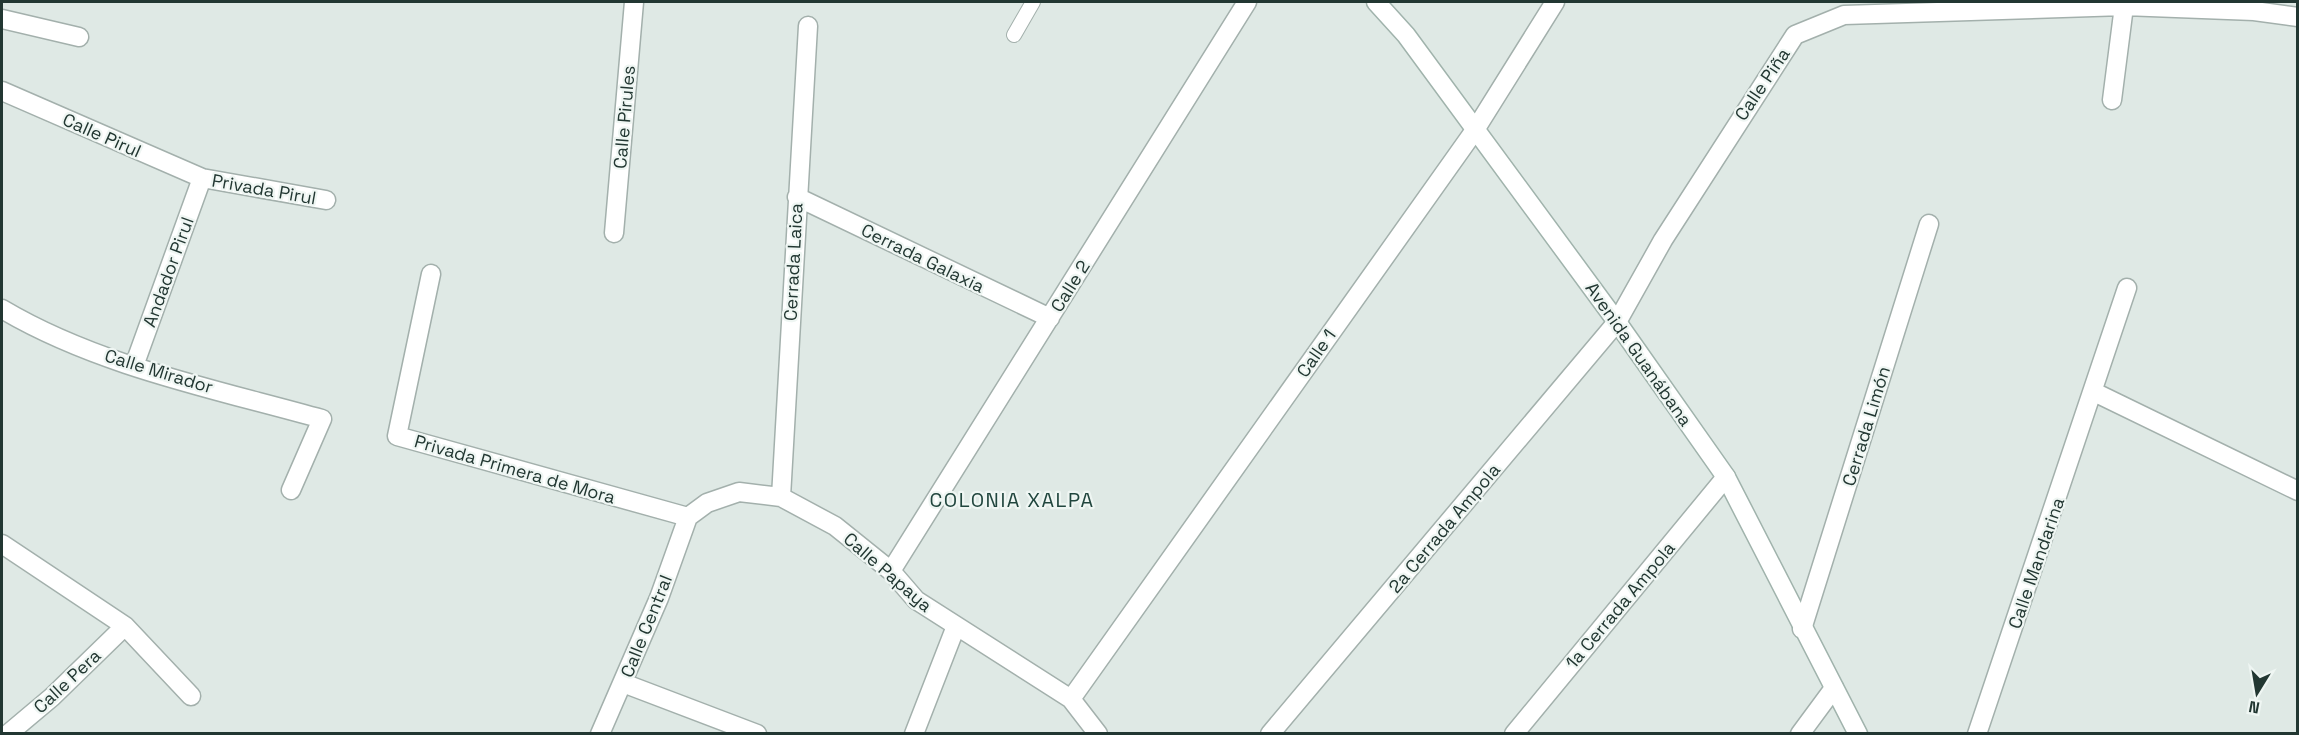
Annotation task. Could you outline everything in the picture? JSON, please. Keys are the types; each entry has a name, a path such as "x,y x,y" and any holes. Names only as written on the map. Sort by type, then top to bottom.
{"street":[{"name":"Calle Pirules","path":"614,234 634,2"},
{"name":"Calle 2","path":"891,571 1247,2"},
{"name":"Avenida Guanábana","path":"1376,2 1406,35 1617,322 1726,477 1802,629 1858,734"},
{"name":"Calle 1","path":"1071,699 1474,130 1555,2"},
{"name":"Calle Piña","path":"1617,322 1663,240 1795,35 1844,15 2124,6 2254,11 2298,17"},
{"path":"2112,100 2124,6"},
{"path":"2,19 79,37"},
{"name":"Cerrada Laica","path":"781,497 796,197 808,26"},
{"name":"Calle Pirul","path":"2,91 202,178"},
{"name":"Privada Pirul","path":"202,178 326,200"},
{"name":"Andador Pirul","path":"134,366 202,178"},
{"name":"Cerrada Galaxia","path":"796,197 1050,318"},
{"name":"Cerrada Limón","path":"1802,629 1929,224"},
{"name":"Privada Primera de Mora","path":"431,274 397,436 688,517"},
{"name":"Calle Mandarina","path":"1977,734 2094,392 2127,288"},
{"name":"Calle Mirador","path":"2,309 33,328 134,366 322,419 291,490"},
{"name":"2a Cerrada Ampola","path":"1270,734 1617,322"},
{"path":"2094,392 2298,491"},
{"name":"1a Cerrada Ampola","path":"1514,734 1726,477"},
{"name":"Calle Papaya","path":"688,517 707,503 739,492 781,497 835,526 891,571 916,600 1071,699 1098,734"},
{"name":"Calle Central","path":"600,734 659,598 688,517"},
{"path":"2,544 125,626 191,696"},
{"name":"Calle Pera","path":"8,734 52,698 125,626"},
{"path":"914,734 956,626"},
{"path":"623,683 757,734"},
{"path":"1800,734 1834,688"}],"lane":[{"path":"1014,35 1033,2"}],"district":[{"name":"COLONIA XALPA","path":"1012,500"}]}
